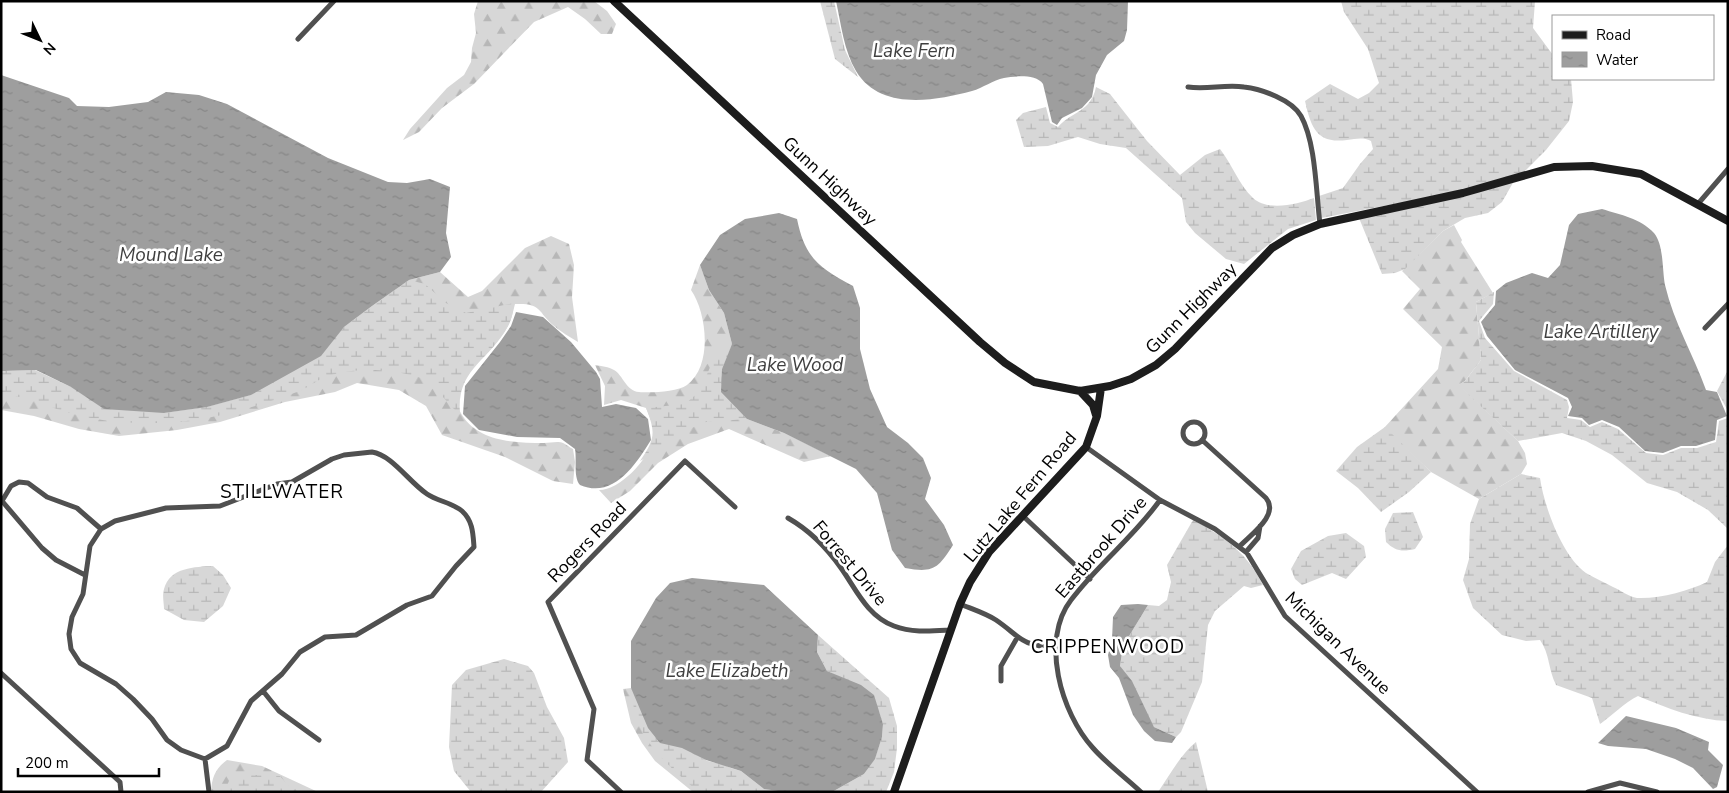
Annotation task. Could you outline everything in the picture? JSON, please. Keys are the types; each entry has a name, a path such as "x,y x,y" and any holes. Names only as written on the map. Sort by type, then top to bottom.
{"main road":[{"name":"Gunn Highway","path":"608,1 636,23"},
{"name":"Gunn Highway","path":"614,1 1005,363 1034,382 1080,390 1101,388 1131,379 1156,365 1175,349 1272,248 1293,235 1320,224 1463,193 1554,167 1592,166 1641,174 1728,221"},
{"name":"Lutz Lake Fern Road","path":"894,792 960,604 970,582 989,552 1086,447 1097,416 1101,388"},
{"path":"1080,390 1093,405 1097,416"}],"street":[{"path":"298,39 334,1"},
{"path":"1188,87 1204,89 1218,86 1246,87 1266,93 1285,102 1300,115 1310,141 1320,224"},
{"path":"1697,205 1728,169"},
{"path":"1706,328 1728,304"},
{"path":"1194,422 1200,424 1204,430 1202,440 1193,443 1186,440 1184,431 1187,425 1194,422"},
{"path":"1202,440 1269,502 1271,511 1260,526 1239,547"},
{"name":"Michigan Avenue","path":"1086,447 1160,500 1215,529 1246,552 1285,616 1477,792"},
{"path":"372,452 380,453 393,462 405,477 428,494 462,511 472,525 474,547 432,596 408,605 356,635 325,637 300,652 282,674 251,701 227,746 204,759 181,750 166,740 152,718 133,699 116,684 80,663 71,649 72,617 83,594 90,546 101,529 129,517 166,508 220,506 276,484 292,482 332,459 344,455 372,452"},
{"name":"Rogers Road","path":"621,792 587,760 594,709 548,602 685,461 735,507"},
{"path":"85,575 56,560 42,548 1,501 11,486 19,482 28,483 47,497 77,508 101,529"},
{"name":"Eastbrook Drive","path":"1141,792 1093,748 1079,730 1067,701 1054,647 1057,628 1063,613 1072,599 1144,523 1160,500"},
{"path":"1023,516 1090,579"},
{"name":"Forrest Drive","path":"788,518 810,532 824,547 869,609 878,618 894,626 922,631 951,630"},
{"path":"1246,552 1258,538 1260,526"},
{"path":"960,604 989,616 1017,638 1036,646 1054,647"},
{"path":"1001,681 1001,666 1017,638"},
{"path":"1,672 116,779 121,784 121,792"},
{"path":"263,692 279,711 319,740"},
{"path":"204,759 209,792"},
{"path":"1588,792 1620,783 1657,792"}],"green space":[{"path":"478,1 594,1 607,11 616,24 612,34 601,34 568,7 534,22 474,84 442,108 419,132 403,140 410,129 447,88 464,75 471,62 476,33 474,14"},
{"path":"820,1 834,1 845,50 858,77 835,59"},
{"path":"1341,1 1535,1 1533,28 1552,54 1552,80 1571,80 1573,102 1569,121 1546,150 1522,174 1462,191 1321,218 1319,196 1343,188 1373,149 1371,141 1365,139 1337,141 1322,136 1313,126 1305,101 1330,84 1358,99 1369,93 1379,83 1368,49 1344,12"},
{"path":"1096,87 1110,94 1147,141 1180,175 1205,155 1220,149 1253,198 1267,205 1283,206 1314,198 1316,220 1288,229 1244,264 1226,259 1195,233 1186,222 1182,198 1126,148 1100,144 1078,137 1048,146 1024,147 1016,120 1023,113 1046,107 1050,123 1058,127 1090,102"},
{"path":"1514,181 1502,202 1488,213 1465,218 1443,231 1405,269 1395,273 1382,274 1359,218"},
{"path":"1454,225 1462,240 1461,242 1493,293 1476,302 1481,360 1465,381 1459,385 1518,441 1525,453 1527,464 1521,474 1479,499 1431,472 1384,428 1438,369 1442,347 1403,309 1420,289 1402,271 1443,231"},
{"path":"551,236 569,244 574,265 572,297 578,342 554,326 535,307 515,304 508,326 465,380 459,392 458,404 462,415 469,424 488,436 521,442 561,442 573,449 575,462 573,484 553,481 505,457 442,435 426,406 399,390 357,383 335,392 285,402 220,422 177,430 119,436 79,429 34,416 1,410 1,371 71,387 164,413 207,407 251,395 321,356 344,327 409,280 440,272 468,297 482,291 525,248"},
{"path":"700,265 709,290 724,313 732,344 722,369 747,419 784,433 831,456 804,462 729,429 688,444 658,463 630,491 611,503 599,490 615,485 638,466 650,450 654,433 646,408 621,400 604,405 605,386 595,365 614,370 631,389 639,392 671,391 687,385 701,365 704,353 704,325 701,312 691,290"},
{"path":"409,280 425,284 446,303 466,313 514,303 511,318 501,338 476,366 463,386 460,398 460,414 428,382 404,373 379,370 342,372 321,379 300,391 243,410 206,418 168,423 95,419 63,411 26,398 1,396 1,371 35,370 71,387 165,413 207,407 251,395"},
{"path":"1494,292 1493,304 1479,321 1485,338 1514,371 1567,400 1569,407 1567,418 1581,420 1590,427 1602,422 1618,429 1646,453 1663,455 1681,448 1697,448 1716,442 1719,421 1728,418 1728,529 1708,510 1677,492 1647,483 1612,455 1586,441 1562,433 1518,441 1458,385 1465,381 1481,360 1476,302"},
{"path":"732,344 722,369 721,392 747,419 706,422 679,433 664,448 640,461 649,447 652,436 651,424 646,408 685,404 700,391 716,353"},
{"path":"1728,370 1728,411 1717,391"},
{"path":"1385,427 1431,472 1409,492 1381,512 1358,488 1336,471 1357,447"},
{"path":"1521,474 1540,478 1545,502 1555,530 1577,565 1589,575 1628,595 1637,598 1664,596 1707,582 1715,562 1728,545 1728,721 1693,716 1638,696 1600,724 1592,698 1556,685 1546,651 1540,640 1526,641 1502,635 1473,608 1463,580 1469,559 1470,524 1479,499"},
{"path":"1413,512 1423,537 1415,549 1402,550 1392,547 1386,542 1385,529 1393,513"},
{"path":"1193,520 1215,532 1234,546 1250,564 1263,585 1251,588 1244,586 1215,611 1208,625 1202,682 1181,732 1176,737 1154,727 1120,666 1123,646 1148,605 1159,606 1167,600 1171,582 1167,565"},
{"path":"1346,533 1364,546 1366,557 1346,579 1332,573 1302,585 1295,579 1291,569 1301,551 1328,536"},
{"path":"213,566 223,575 231,588 223,606 204,622 184,620 164,609 163,591 172,576 184,570"},
{"path":"818,635 889,698 897,726 897,748 894,772 886,792 832,792 864,774 875,758 882,737 883,724 879,712 842,678 827,671 817,652"},
{"path":"504,659 528,666 534,673 547,707 564,738 568,762 541,792 471,792 454,771 449,747 452,685 466,670"},
{"path":"631,688 639,705 707,761 725,765 764,789 785,792 693,792 655,761 642,743 631,723 623,689"},
{"path":"631,688 660,743 682,748 707,761 741,771 764,789 785,792 698,792 662,758 644,735 638,722"},
{"path":"1196,742 1208,792 1158,792 1180,759"},
{"path":"227,760 262,766 318,792 211,792 215,774"},
{"path":"252,775 280,776 294,792 224,792 229,781"}],"water":[{"name":"Lake Fern","path":"836,1 1128,1 1127,30 1124,41 1107,55 1096,75 1092,97 1082,108 1062,118 1057,125 1052,122 1043,84 1030,77 1004,78 972,91 925,100 893,98 879,92 866,84 852,63 843,37"},
{"name":"Mound Lake","path":"1,75 69,98 77,106 109,107 148,102 166,92 199,95 227,104 328,158 388,182 407,183 430,179 450,187 446,233 451,257 440,272 409,280 344,327 321,356 251,395 207,407 164,413 104,409 71,387 36,370 1,371"},
{"name":"Lake Artillery","path":"1602,209 1623,215 1643,224 1654,233 1660,244 1665,285 1678,325 1706,390 1717,392 1727,416 1717,420 1715,440 1696,446 1681,446 1663,453 1645,451 1619,427 1602,420 1589,425 1582,418 1568,416 1572,407 1568,398 1515,370 1487,336 1481,322 1495,305 1496,291 1506,283 1532,273 1548,278 1560,265 1569,225 1578,214"},
{"name":"Lake Wood","path":"779,213 797,219 809,253 822,267 853,286 860,308 860,349 870,389 887,427 908,443 923,458 931,478 925,499 944,525 953,545 939,564 934,567 922,570 905,568 892,550 877,493 856,469 784,433 747,419 721,392 722,369 732,344 724,313 709,290 700,265 720,235 745,219"},
{"path":"516,312 543,317 571,342 600,379 602,407 616,404 636,408 648,419 651,440 638,460 622,478 613,484 603,488 580,485 576,473 575,449 560,438 517,437 479,430 463,414 465,386 500,342 511,326"},
{"name":"Lake Elizabeth","path":"692,578 764,585 818,635 817,652 827,671 861,685 874,695 883,724 882,737 875,759 864,774 832,792 785,792 764,789 741,771 706,760 682,748 660,743 648,728 631,688 631,641 656,598 670,583"},
{"path":"1121,605 1148,605 1123,646 1120,666 1132,681 1154,727 1176,737 1172,743 1155,741 1144,731 1133,715 1119,678 1110,667 1108,655 1112,640 1113,617"},
{"path":"1626,716 1676,728 1709,742 1708,750 1723,765 1717,787 1713,789 1693,768 1675,759 1646,749 1608,746 1598,743"}],"district":[{"name":"STILLWATER","path":"282,492"},
{"name":"CRIPPENWOOD","path":"1108,647"}]}
